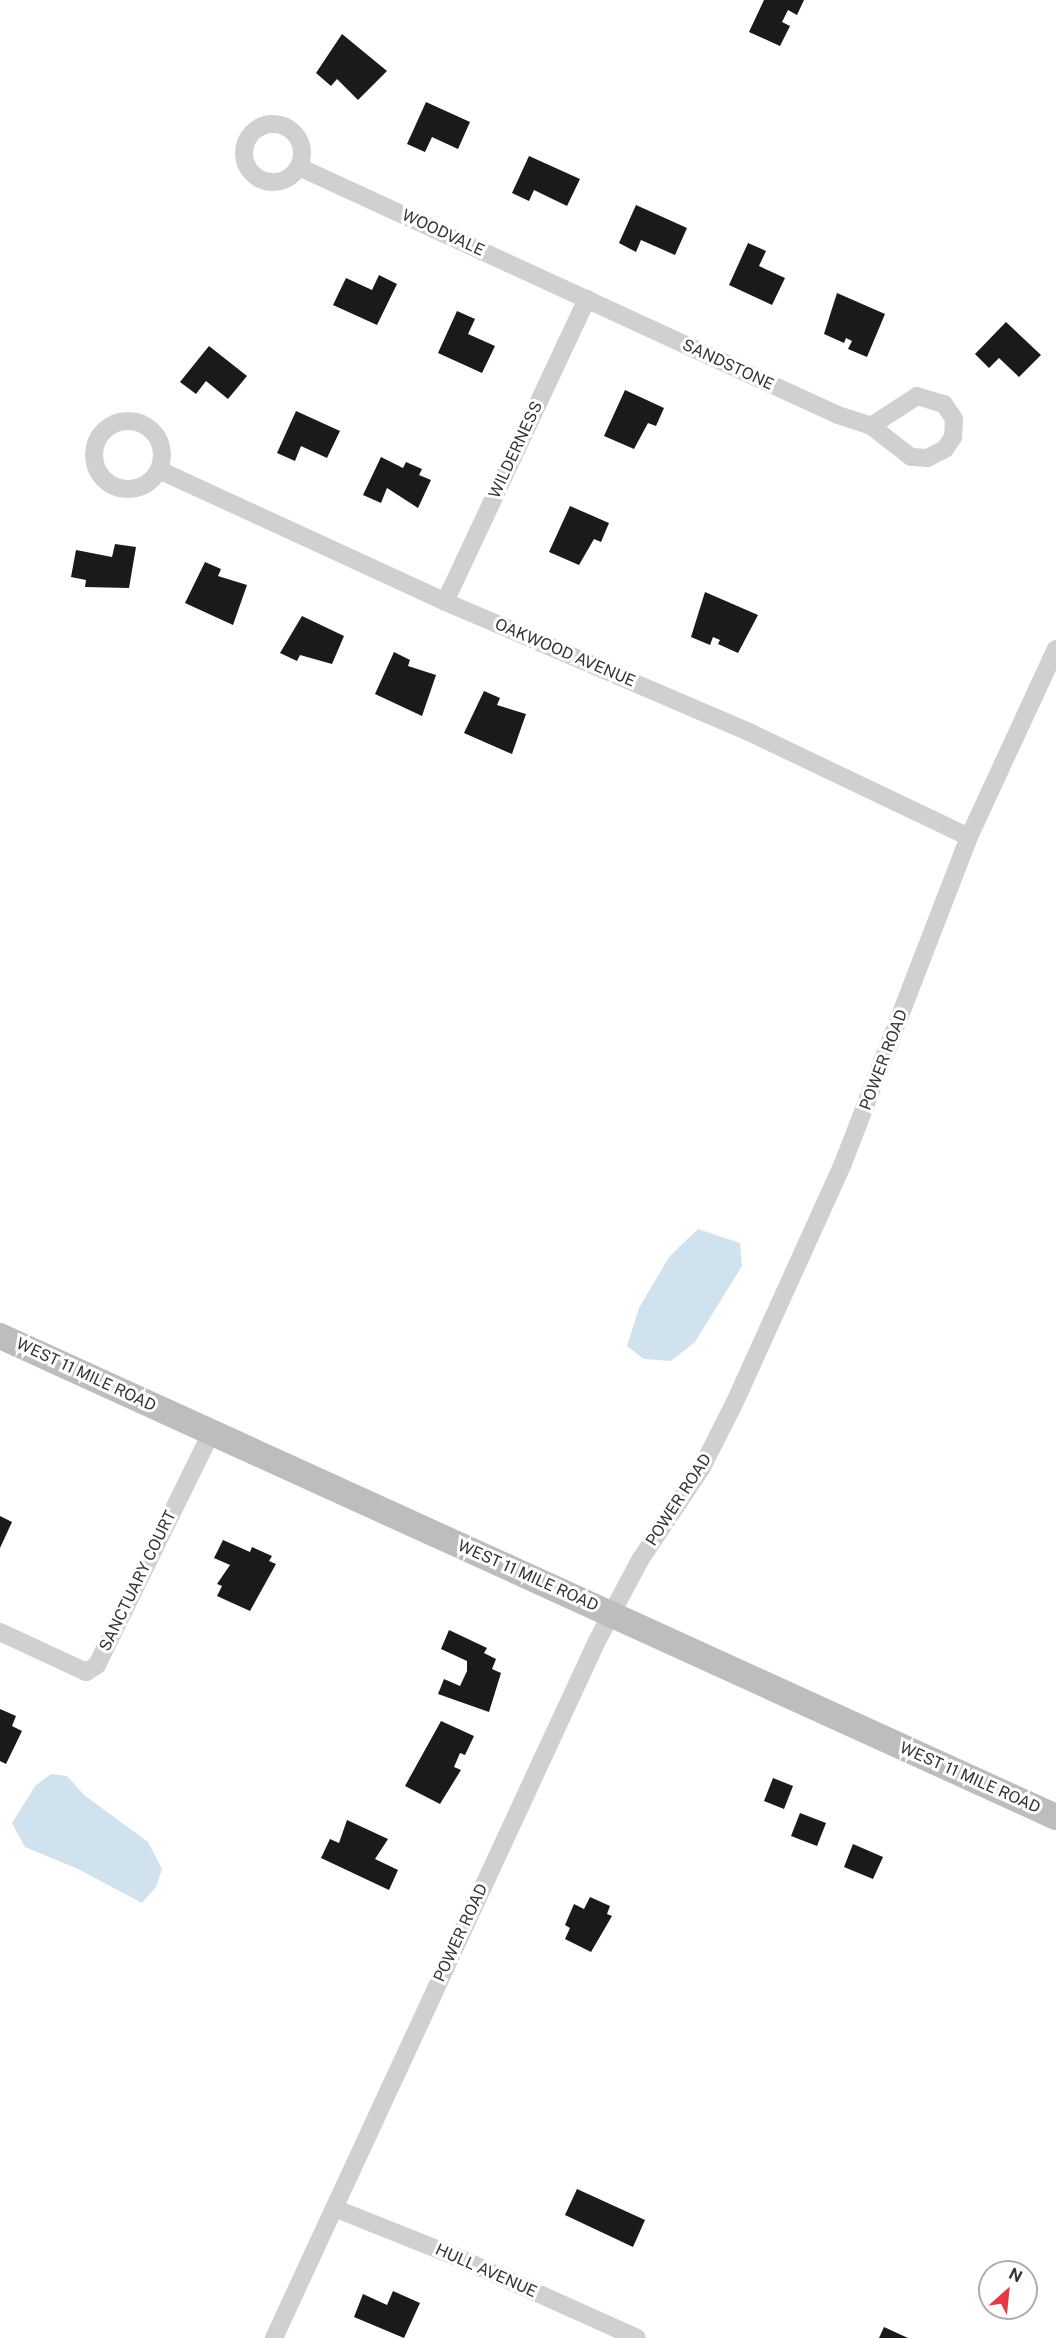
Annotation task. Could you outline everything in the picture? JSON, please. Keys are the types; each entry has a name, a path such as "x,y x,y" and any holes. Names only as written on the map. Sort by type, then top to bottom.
{"street":[{"name":"WOODVALE","path":"299,167 587,299"},
{"name":"SANDSTONE","path":"587,299 755,379 871,426"},
{"name":"WILDERNESS","path":"445,602 587,299"},
{"name":"OAKWOOD AVENUE","path":"159,470 445,602 753,734 969,837"},
{"name":"POWER ROAD","path":"274,2338 611,1614 640,1560 701,1469 734,1404 842,1166 969,837 1056,649"},
{"name":"WEST 11 MILE ROAD","path":"0,1336 1056,1816"},
{"name":"SANCTUARY COURT","path":"0,1632 86,1672 97,1665 211,1433"},
{"name":"HULL AVENUE","path":"334,2208 457,2256 637,2338"}],"water":[{"path":"698,1229 740,1243 742,1266 695,1342 671,1361 644,1359 627,1346 639,1308 669,1257"},
{"path":"51,1774 67,1776 84,1795 148,1842 162,1869 156,1887 142,1903 78,1869 25,1847 12,1823 35,1786"}],"building":[{"path":"764,0 804,0 797,15 788,10 782,22 790,26 780,46 749,32"},
{"path":"342,34 387,71 358,100 337,79 331,86 316,73"},
{"path":"426,102 470,122 458,149 432,137 425,152 407,144"},
{"path":"529,156 580,179 567,206 534,190 529,201 512,193"},
{"path":"636,205 687,228 675,255 641,240 636,252 619,243"},
{"path":"748,243 766,251 759,266 785,278 772,305 729,285"},
{"path":"379,275 397,284 377,325 333,305 346,278 372,290"},
{"path":"837,293 885,314 867,357 848,349 852,341 846,338 844,343 824,334"},
{"path":"457,311 475,319 468,334 495,346 482,373 438,353"},
{"path":"1006,322 1041,355 1019,377 999,358 989,368 975,354"},
{"path":"209,346 247,376 228,399 206,381 196,394 180,382"},
{"path":"625,390 664,408 656,426 648,423 634,449 604,436"},
{"path":"296,411 340,431 327,458 301,446 295,461 277,453"},
{"path":"381,457 403,468 406,462 422,469 419,475 431,480 418,508 387,488 381,503 363,495"},
{"path":"570,506 609,523 601,542 594,539 579,565 549,552"},
{"path":"115,544 136,547 129,588 85,587 86,580 71,577 76,550 112,557"},
{"path":"205,562 221,569 218,576 247,585 233,625 185,603"},
{"path":"705,592 758,615 738,653 718,644 720,640 713,637 710,645 691,637"},
{"path":"302,616 344,636 332,664 300,655 297,661 280,653"},
{"path":"394,652 410,660 408,666 436,675 422,716 375,694"},
{"path":"484,691 500,698 497,705 526,714 512,754 464,733"},
{"path":"0,1516 12,1522 0,1548"},
{"path":"223,1540 250,1552 252,1547 272,1556 269,1561 276,1564 250,1611 217,1596 222,1586 217,1584 230,1565 214,1558"},
{"path":"449,1630 487,1648 484,1653 496,1659 492,1669 501,1673 489,1712 438,1694 444,1679 460,1686 467,1671 467,1661 441,1649"},
{"path":"0,1709 16,1716 12,1726 22,1731 6,1764 0,1761"},
{"path":"441,1721 474,1736 465,1755 460,1753 454,1767 461,1770 440,1804 405,1786"},
{"path":"773,1778 793,1786 784,1809 764,1801"},
{"path":"800,1813 826,1823 817,1846 791,1836"},
{"path":"347,1820 388,1839 375,1859 398,1870 389,1890 321,1858 330,1839 339,1843"},
{"path":"853,1844 883,1857 873,1879 844,1867"},
{"path":"590,1897 610,1906 607,1914 612,1916 591,1952 565,1939 570,1928 565,1925 574,1904 584,1909"},
{"path":"577,2189 645,2220 633,2247 565,2215"},
{"path":"393,2291 420,2303 404,2338 354,2317 363,2294 387,2305"},
{"path":"884,2327 908,2338 879,2338"}]}
